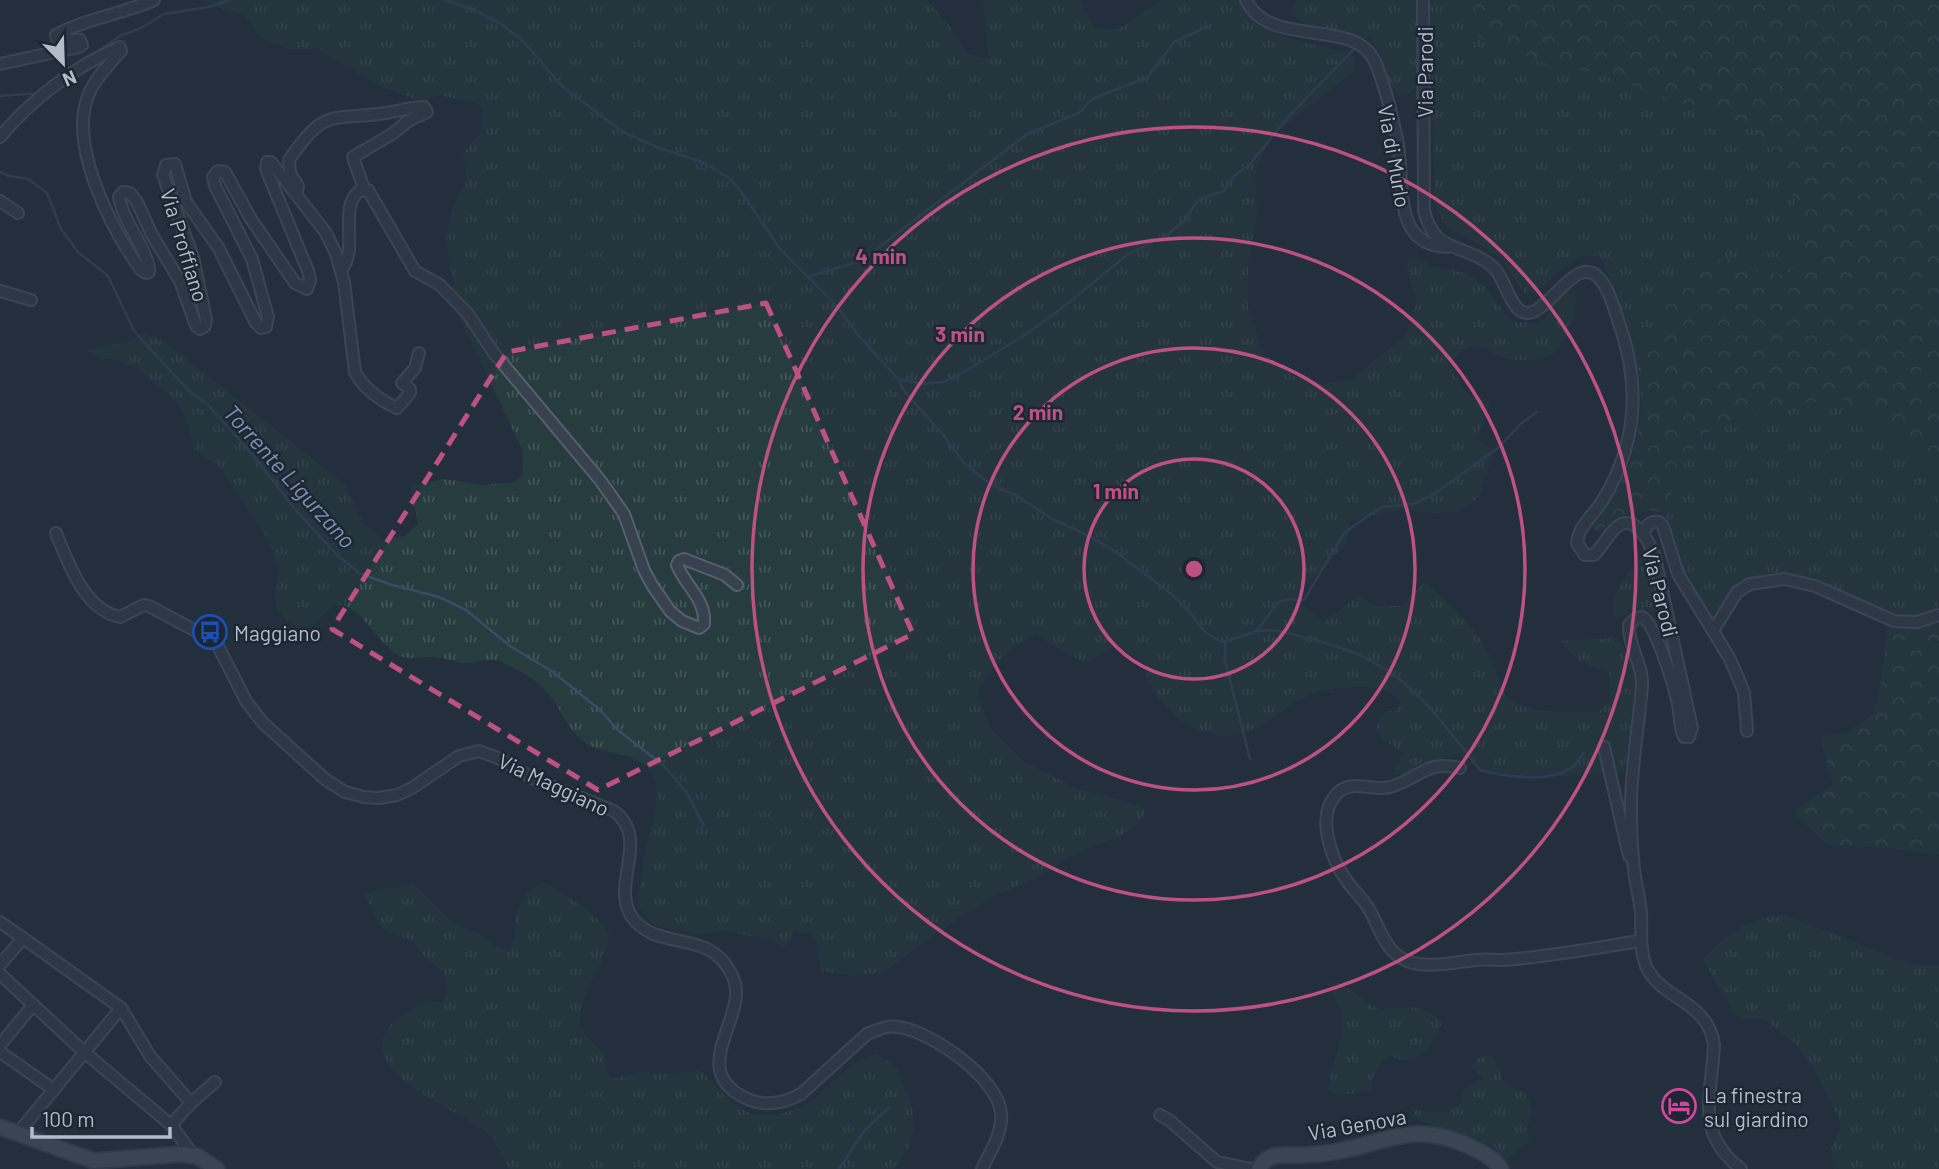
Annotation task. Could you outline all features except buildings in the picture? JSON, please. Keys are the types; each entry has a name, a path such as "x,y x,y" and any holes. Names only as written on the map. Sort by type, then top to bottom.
{"main road":[{"path":"0,1126 94,1161 173,1154 193,1155 217,1169"},
{"name":"Via Genova","path":"1259,1169 1263,1162 1274,1155 1299,1156 1334,1152 1408,1133 1444,1136 1486,1154 1501,1169"}],"street":[{"path":"0,64 79,47 82,45 80,40 62,41 57,39 56,35 154,0"},
{"name":"Via di Murlo","path":"1246,0 1252,10 1274,25 1350,40 1369,50 1379,74 1398,144 1400,190 1406,216 1423,241 1435,246 1450,247"},
{"name":"Via Parodi","path":"1423,0 1424,210 1430,230 1450,247 1479,257 1491,266 1503,279 1515,307 1526,313 1539,308 1579,274 1592,273 1602,284 1629,353 1634,416 1619,466 1602,501 1579,532 1577,543 1581,552 1591,556 1597,553 1612,531 1621,525 1634,525 1644,533 1655,558 1692,728 1686,738 1682,733 1678,703 1650,624 1646,618 1636,618 1628,628 1643,679 1631,813 1635,877 1641,913 1640,941 1646,965 1657,981 1696,1011 1712,1034 1714,1044 1709,1119 1711,1131 1722,1152 1741,1169"},
{"name":"Via Proffiano","path":"0,137 51,90 79,69 121,48 95,82 87,100 84,146 107,212 144,273 149,272 148,261 123,212 119,197 123,192 130,193 137,202 152,235 180,281 193,320 200,329 205,326 200,285 163,174 166,165 173,163 177,167 186,202 218,247 255,320 263,329 267,326 268,317 251,259 213,177 218,171 225,172 256,226 295,283 305,289 309,283 308,271 266,169 267,162 276,166 326,233 342,269 355,372 365,387 394,408 400,407 411,390 401,383 415,368 419,353"},
{"name":"Via Proffiano","path":"296,194 298,186 290,173 289,160 302,140 317,125 342,115 424,107 427,112 408,121 354,157 364,189 368,190 377,204 415,271 440,285 468,314 493,352 600,480 624,514 644,570 670,611 691,626 699,628 704,624 705,614 700,600 677,565 684,559 725,575 737,585"},
{"name":"Via Proffiano","path":"342,269 346,263 350,239 352,198 364,189"},
{"path":"0,201 18,213"},
{"path":"0,291 32,300"},
{"path":"1644,533 1647,524 1653,521 1663,526 1678,574 1730,659 1744,692 1747,731"},
{"name":"Via Maggiano","path":"56,533 80,587 111,615 120,617 149,606 213,640 246,701 263,723 326,780 345,792 379,798 397,795 459,756 479,751 498,758 536,780 614,811 626,824 631,839 626,879 627,901 635,920 655,936 690,942 705,948 725,963 734,979 736,1004 720,1054 722,1073 735,1090 754,1101 766,1103 789,1100 802,1094 867,1034 896,1026 922,1033 984,1077 997,1094 1002,1113 1000,1129 982,1169"},
{"path":"1713,631 1737,592 1749,584 1785,579 1815,586 1894,621 1917,622 1939,615"},
{"path":"1604,747 1623,837 1635,877"},
{"path":"1460,768 1444,764 1431,767 1390,787 1351,786 1335,796 1330,804 1327,817 1328,834 1336,863 1368,908 1385,942 1396,953 1405,960 1427,964 1545,955 1640,941"},
{"path":"0,922 121,1007 150,1056 191,1102"},
{"path":"0,965 23,938"},
{"path":"0,974 83,1051 171,1125 193,1155"},
{"path":"0,1045 33,1005"},
{"path":"18,1133 121,1007"},
{"path":"0,1052 53,1089"},
{"path":"171,1125 191,1102 215,1082"},
{"path":"1160,1115 1217,1162 1251,1169"}],"highlighted area":[{"path":"766,303 913,634 598,790 332,629 507,352"}],"green space":[{"path":"198,0 927,0 948,24 967,54 989,59 983,0 1082,0 1086,14 1096,28 1119,29 1162,0 1239,0 1247,13 1272,32 1304,43 1350,53 1354,57 1355,71 1269,137 1255,174 1257,214 1248,263 1248,308 1264,354 1294,376 1321,383 1351,380 1405,336 1417,302 1406,267 1410,254 1433,267 1465,273 1486,287 1510,321 1540,324 1568,292 1576,296 1576,303 1566,337 1552,354 1537,359 1514,360 1469,346 1452,362 1464,390 1475,398 1491,402 1476,439 1494,451 1479,497 1459,512 1401,510 1350,520 1346,543 1295,598 1324,622 1358,596 1376,606 1403,606 1422,584 1428,584 1477,634 1489,654 1505,694 1518,704 1540,710 1599,712 1611,699 1609,671 1580,662 1559,641 1619,638 1636,672 1636,695 1624,773 1527,778 1484,770 1460,754 1434,761 1408,774 1393,773 1404,753 1383,739 1376,727 1379,718 1386,711 1395,711 1399,707 1399,699 1384,691 1366,687 1325,690 1311,695 1250,730 1228,735 1206,733 1185,723 1158,698 1151,688 1144,662 1115,646 1083,662 1036,635 1008,652 977,692 990,728 1023,761 1073,787 1143,807 1145,813 1137,824 1117,838 1065,859 1050,871 990,898 882,973 853,975 821,971 816,939 808,933 794,932 784,947 769,939 722,931 697,934 653,925 637,905 656,804 655,783 647,767 632,758 584,742 538,683 499,661 464,663 436,657 400,656 385,644 363,618 348,607 340,605 330,609 302,631 283,617 277,608 275,595 279,572 268,539 218,465 194,449 185,414 171,396 136,368 115,359 103,359 85,350 127,342 143,333 165,342 345,485 364,525 383,539 405,536 418,524 410,486 444,479 483,485 515,482 523,474 522,449 456,310 446,236 452,210 467,180 463,153 480,134 484,108 477,103 438,95 423,102 382,87 317,49 289,49 263,40 245,16"},
{"path":"1296,0 1416,0 1416,87 1408,94 1398,95 1371,39 1306,25 1291,14"},
{"path":"1430,0 1939,0 1939,854 1828,845 1793,812 1833,785 1820,737 1846,733 1874,714 1883,671 1887,630 1880,610 1806,577 1775,574 1756,577 1734,586 1713,618 1679,561 1664,513 1637,511 1614,520 1599,531 1593,530 1592,525 1613,500 1629,470 1638,440 1641,409 1639,377 1624,315 1599,256 1580,257 1553,275 1546,286 1525,294 1500,258 1466,236 1446,228 1435,205"},
{"path":"1477,0 1939,0 1939,471 1933,469 1876,418 1842,399 1793,404 1755,414 1712,430 1700,438 1678,472 1664,513 1637,511 1614,520 1599,531 1593,530 1592,525 1613,499 1631,461 1636,442 1643,401 1636,356 1668,335 1660,300 1679,277 1704,261 1733,259 1760,274 1787,275 1805,258 1789,173 1755,130 1593,72 1538,62 1513,49 1478,37 1473,24"},
{"path":"1644,553 1654,576 1660,606 1651,613 1637,608 1616,619 1614,601 1617,592"},
{"path":"1887,630 1939,631 1939,854 1828,845 1793,812 1833,785 1820,737 1846,733 1874,714 1883,671"},
{"path":"544,883 588,911 609,933 606,950 582,1005 580,1022 586,1035 604,1055 610,1078 616,1079 637,1072 673,1074 700,1070 732,1103 753,1115 776,1115 806,1106 851,1065 877,1054 896,1067 912,1107 914,1126 910,1146 894,1169 509,1169 490,1135 421,1093 390,1067 383,1053 383,1038 396,1020 427,1000 442,1003 447,993 444,972 424,956 413,941 383,929 364,894 413,884 452,923 480,934 493,945 509,950 516,932 515,916 529,890"},
{"path":"1783,915 1896,959 1915,964 1939,965 1939,1169 1834,1169 1831,1147 1841,1128 1838,1116 1809,1061 1796,1044 1764,1019 1741,1019 1733,1011 1703,960 1720,942 1738,929 1759,920"},
{"path":"1340,983 1379,1010 1413,1008 1435,1016 1442,1023 1429,1049 1409,1061 1388,1056 1375,1071 1370,1090 1341,1095 1327,1090 1341,1038 1341,1011 1327,984"},
{"path":"1481,1056 1494,1056 1502,1080 1526,1095 1533,1112 1527,1126 1529,1141 1503,1163 1495,1147 1411,1118 1415,1110 1446,1113 1461,1103 1463,1090 1483,1078 1471,1067"}],"waterway":[{"name":"Torrente Ligurzano","path":"96,53 120,36 141,28 164,14 208,7 230,0"},
{"path":"445,0 472,9 501,24 523,41 562,86 623,132 659,148 705,163 730,179 780,249 836,305 963,462 990,484 1017,496 1052,519 1113,550 1174,596 1205,632 1221,642 1262,631 1278,631 1367,658 1389,672 1426,704 1480,770 1515,777 1541,777 1564,772 1574,766 1584,753"},
{"path":"807,277 861,261 1027,134 1079,113 1092,99 1148,77 1174,42 1207,27"},
{"path":"898,379 922,384 943,382 969,369 1025,335 1127,255 1168,234 1185,220 1198,200 1224,191 1233,177 1250,164 1289,116 1355,48"},
{"name":"Torrente Ligurzano","path":"0,96 40,93"},
{"name":"Torrente Ligurzano","path":"0,172 28,179 47,193 61,229 78,252 108,276 134,331 188,390 209,406 335,553 359,573 439,597 466,610 510,646 553,672 600,710 619,731 663,765 687,793 704,826"},
{"path":"1254,632 1281,601 1304,600 1344,533 1383,507 1413,504 1434,494 1498,448 1537,412"},
{"path":"1225,641 1225,661 1250,759"},
{"path":"839,1169 864,1131 889,1107"}],"place":[{"name":"Maggiano","path":"210,632"},
{"name":"La finestra sul giardino","path":"1679,1106"}]}
